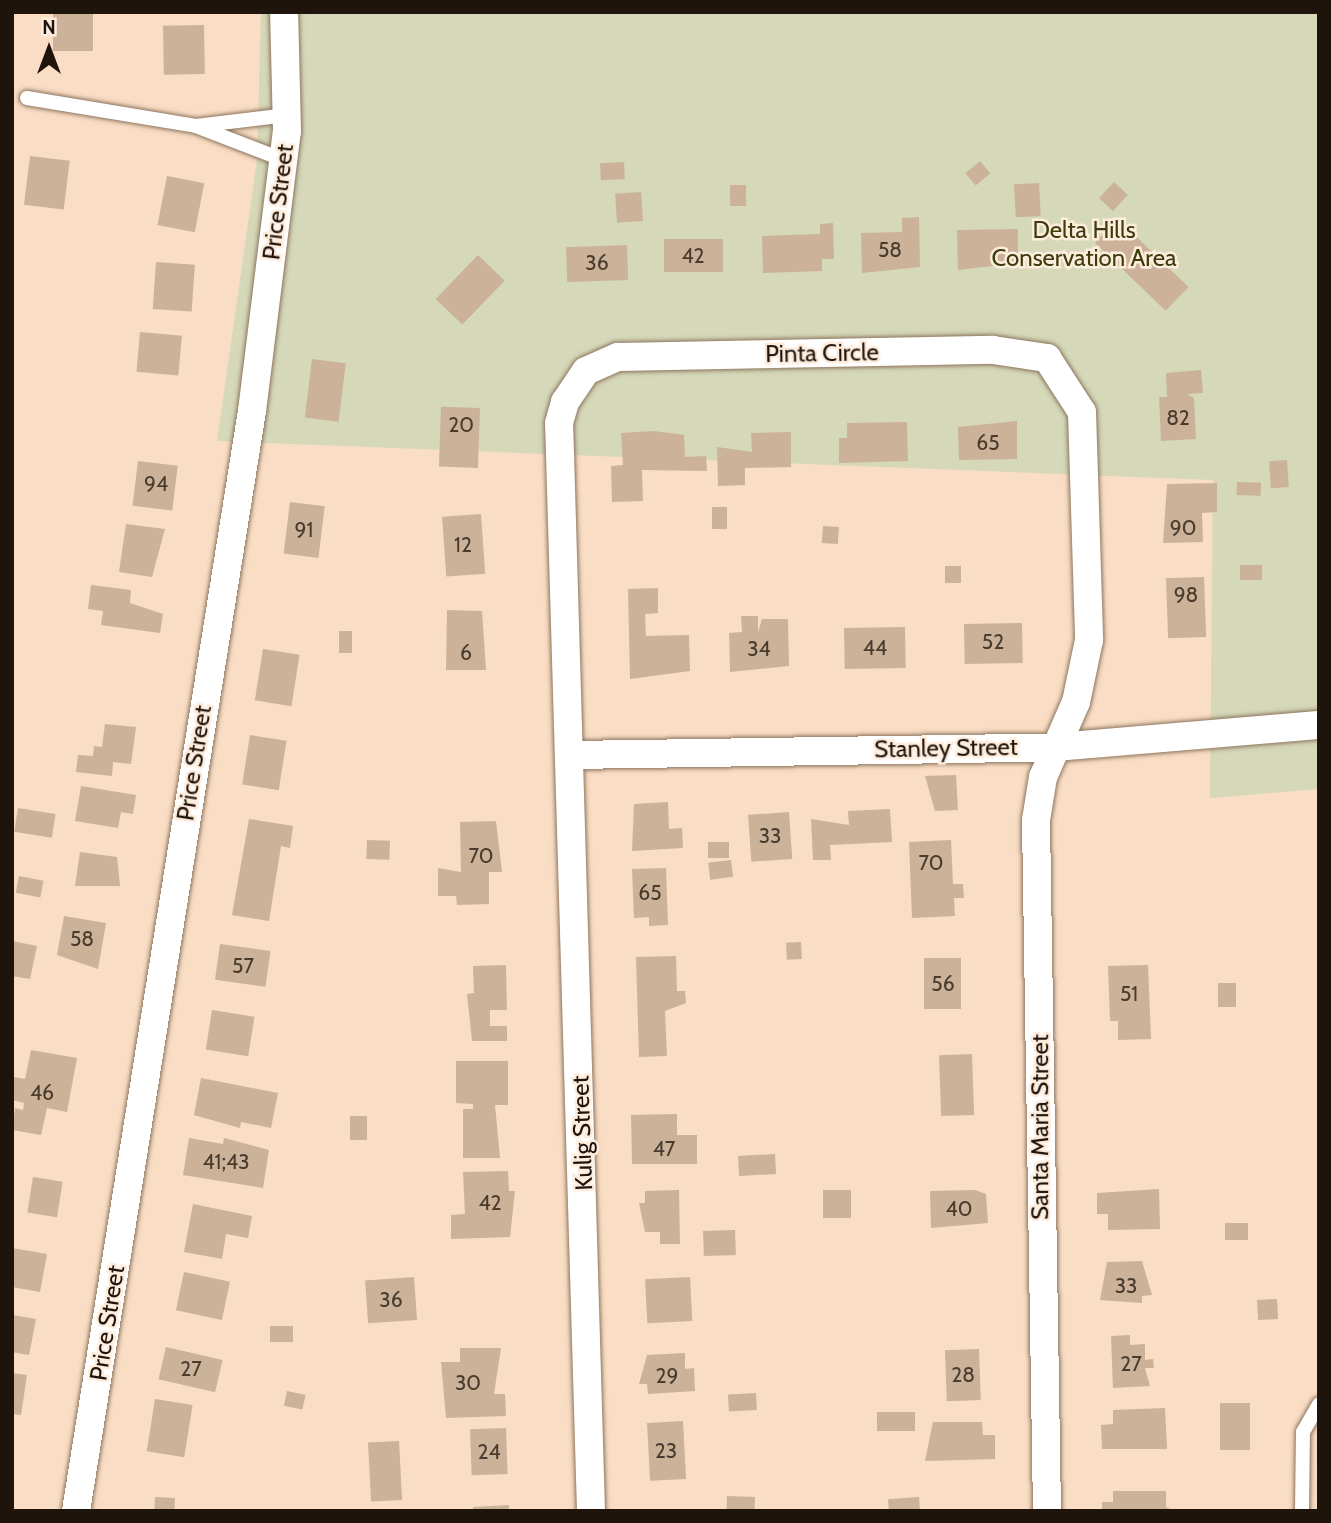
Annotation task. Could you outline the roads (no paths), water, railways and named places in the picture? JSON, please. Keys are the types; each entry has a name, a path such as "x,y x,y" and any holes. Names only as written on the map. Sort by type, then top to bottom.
{"street":[{"name":"Price Street","path":"76,1511 252,411 284,160 287,115 284,12"},
{"name":"Pinta Circle","path":"572,755 559,423 571,387 586,371 618,358 979,350 1046,358 1082,412 1089,640 1057,747"},
{"name":"Stanley Street","path":"572,755 1057,747 1319,725"},
{"name":"Santa Maria Street","path":"1047,1511 1036,820 1043,777 1057,747"},
{"name":"Kulig Street","path":"572,755 591,1511"}],"lane":[{"path":"27,98 196,126 284,160"},
{"path":"196,126 287,115"},
{"path":"1302,1511 1303,1432 1318,1407"}],"park label":[{"name":"Delta Hills Conservation Area","path":"1084,244"}]}
